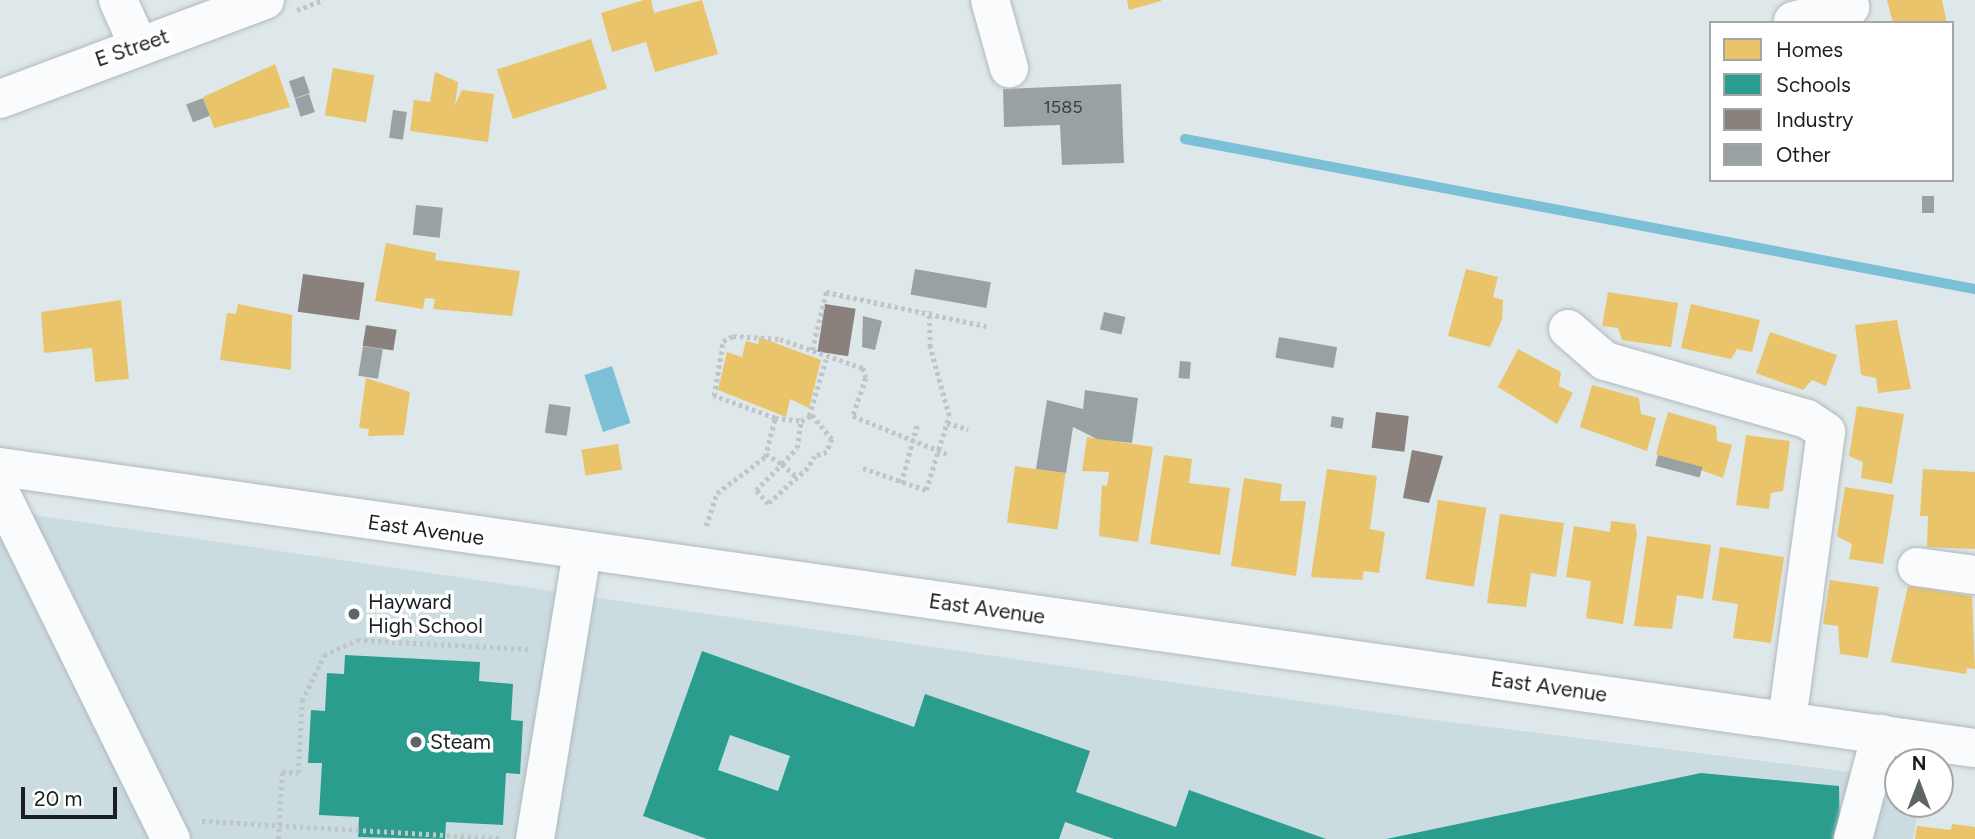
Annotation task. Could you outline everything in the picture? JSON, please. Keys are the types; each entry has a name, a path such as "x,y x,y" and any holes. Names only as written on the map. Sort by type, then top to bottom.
{"street":[{"path":"118,0 138,45"},
{"path":"990,0 1009,68"},
{"path":"1793,21 1850,7 1846,0"},
{"name":"E Street","path":"0,99 257,1"},
{"path":"1568,329 1605,360 1807,419 1826,432 1787,720"},
{"name":"East Avenue","path":"0,467 582,552 1975,748"},
{"path":"0,492 187,830"},
{"path":"534,839 582,552"},
{"path":"1917,567 1975,575"},
{"path":"1853,839 1881,734"}],"path":[{"path":"812,350 826,292 929,311 986,326"},
{"path":"863,468 926,490 947,423 929,311"},
{"path":"826,359 812,415 801,421 775,418 714,396 723,341 760,335 812,350 826,359 863,368 866,378 853,416 912,443 947,454"},
{"path":"801,421 797,448 756,490 768,503 827,452 832,439 812,415"},
{"path":"706,526 717,493 766,454 775,418"},
{"path":"947,423 968,429"},
{"path":"901,483 917,425"},
{"path":"766,454 797,477"},
{"path":"278,839 282,772 298,773 305,687 331,650 370,640 548,650"},
{"path":"187,830 279,825 510,839"}],"shaded area":[{"name":"Hayward High School","path":"0,510 1417,718 1884,776 1884,818 1917,818 1913,839 0,839"}],"water":[{"path":"612,366 631,423 603,432 584,375"}],"building: Homes":[{"path":"651,0 654,13 702,0 718,54 655,72 646,42 612,52 601,13"},
{"path":"1127,0 1161,0 1161,1 1129,10"},
{"path":"1887,0 1942,0 1947,21 1892,21"},
{"path":"591,39 607,88 513,119 497,70"},
{"path":"275,64 290,107 214,128 203,97"},
{"path":"333,68 374,75 366,123 325,115"},
{"path":"435,72 458,82 455,105 462,90 494,94 488,142 410,131 414,100 430,102"},
{"path":"386,243 436,253 435,260 520,271 512,316 433,309 435,299 425,298 423,309 375,301"},
{"path":"1466,269 1498,277 1493,297 1503,300 1502,319 1490,347 1448,336"},
{"path":"1608,292 1678,303 1671,347 1622,340 1618,328 1602,326"},
{"path":"121,300 129,379 95,382 92,348 44,353 41,312"},
{"path":"238,304 292,315 291,370 220,360 227,313 236,314"},
{"path":"1691,304 1760,320 1752,352 1737,349 1731,359 1681,348"},
{"path":"1897,320 1911,389 1878,393 1876,378 1861,375 1855,325"},
{"path":"1770,332 1837,355 1826,386 1812,380 1803,390 1756,373"},
{"path":"759,337 821,360 809,408 790,399 786,417 718,390 727,352 742,357 746,341 758,344"},
{"path":"1518,349 1561,372 1559,386 1573,393 1557,424 1498,387"},
{"path":"366,378 410,392 404,435 368,436 369,429 359,428"},
{"path":"1592,385 1639,398 1641,414 1656,418 1647,451 1580,427"},
{"path":"1857,406 1904,414 1892,484 1861,478 1863,462 1849,456"},
{"path":"1668,412 1716,426 1717,441 1732,445 1723,478 1656,454"},
{"path":"1746,435 1790,441 1783,491 1771,493 1769,509 1736,505"},
{"path":"1087,437 1153,447 1138,542 1099,536 1102,485 1107,486 1109,472 1082,471"},
{"path":"618,444 622,470 586,475 581,450"},
{"path":"1164,455 1192,459 1189,483 1230,488 1220,555 1150,544"},
{"path":"1015,466 1066,473 1058,530 1007,522"},
{"path":"1327,469 1377,476 1370,529 1385,532 1379,573 1364,571 1362,580 1311,577"},
{"path":"1923,469 1975,472 1975,549 1927,547 1928,516 1920,516"},
{"path":"1244,478 1282,484 1280,501 1306,501 1296,576 1231,566"},
{"path":"1845,487 1894,495 1883,564 1849,559 1852,544 1837,536"},
{"path":"1438,500 1486,508 1474,587 1425,579"},
{"path":"1500,514 1564,523 1556,577 1531,573 1526,607 1487,603"},
{"path":"1611,521 1635,524 1637,534 1623,624 1586,618 1591,581 1566,577 1574,526 1610,532"},
{"path":"1647,536 1711,545 1703,599 1677,595 1672,629 1634,626"},
{"path":"1720,547 1784,557 1771,643 1733,638 1738,604 1712,600"},
{"path":"1830,580 1879,587 1868,658 1840,654 1838,626 1823,624"},
{"path":"1908,586 1972,596 1975,669 1967,668 1966,674 1891,662"},
{"path":"1952,824 1975,827 1975,839 1915,839 1917,826 1951,830"}],"building: Schools":[{"path":"702,651 914,727 925,694 1090,751 1076,792 1176,827 1189,790 1326,839 1114,839 1065,822 1059,839 707,839 643,816","holes":["730,735 790,756 778,791 718,770"]},
{"name":"Steam","path":"345,655 480,662 479,681 513,684 511,720 523,721 520,774 506,773 503,825 446,822 445,839 358,837 359,817 319,815 322,763 308,763 311,710 325,711 327,673 344,674"},
{"path":"1701,773 1839,786 1840,839 1386,839"}],"building: Industry":[{"path":"303,274 364,283 359,320 298,312"},
{"path":"825,304 856,309 848,356 817,351"},
{"path":"366,325 397,330 393,351 363,346"},
{"path":"1376,412 1409,416 1404,452 1372,448"},
{"path":"1412,450 1443,456 1429,503 1403,498"}],"building: Other":[{"path":"304,76 310,93 295,98 289,81"},
{"path":"1121,84 1124,163 1062,165 1060,125 1004,127 1003,89"},
{"path":"309,94 315,112 301,117 295,99"},
{"path":"203,98 210,116 193,122 186,104"},
{"path":"393,110 407,112 403,140 389,138"},
{"path":"1922,196 1934,196 1934,213 1922,213"},
{"path":"416,205 443,208 440,238 413,235"},
{"path":"915,269 991,282 986,308 910,295"},
{"path":"1104,312 1125,317 1121,334 1100,330"},
{"path":"863,316 882,321 875,350 862,347"},
{"path":"1279,337 1337,347 1333,368 1275,358"},
{"path":"363,346 383,349 378,379 358,376"},
{"path":"1180,361 1191,362 1189,379 1179,378"},
{"path":"1085,390 1138,398 1132,443 1097,439 1073,427 1066,473 1036,469 1047,400 1083,409"},
{"path":"549,404 571,407 567,436 545,433"},
{"path":"1332,416 1344,418 1342,429 1330,427"},
{"path":"1658,455 1702,467 1700,478 1655,466"}],"waterway":[{"path":"1185,139 1975,289"}],"place":[{"name":"Hayward High School","path":"354,614"},
{"name":"Steam","path":"416,742"}]}
